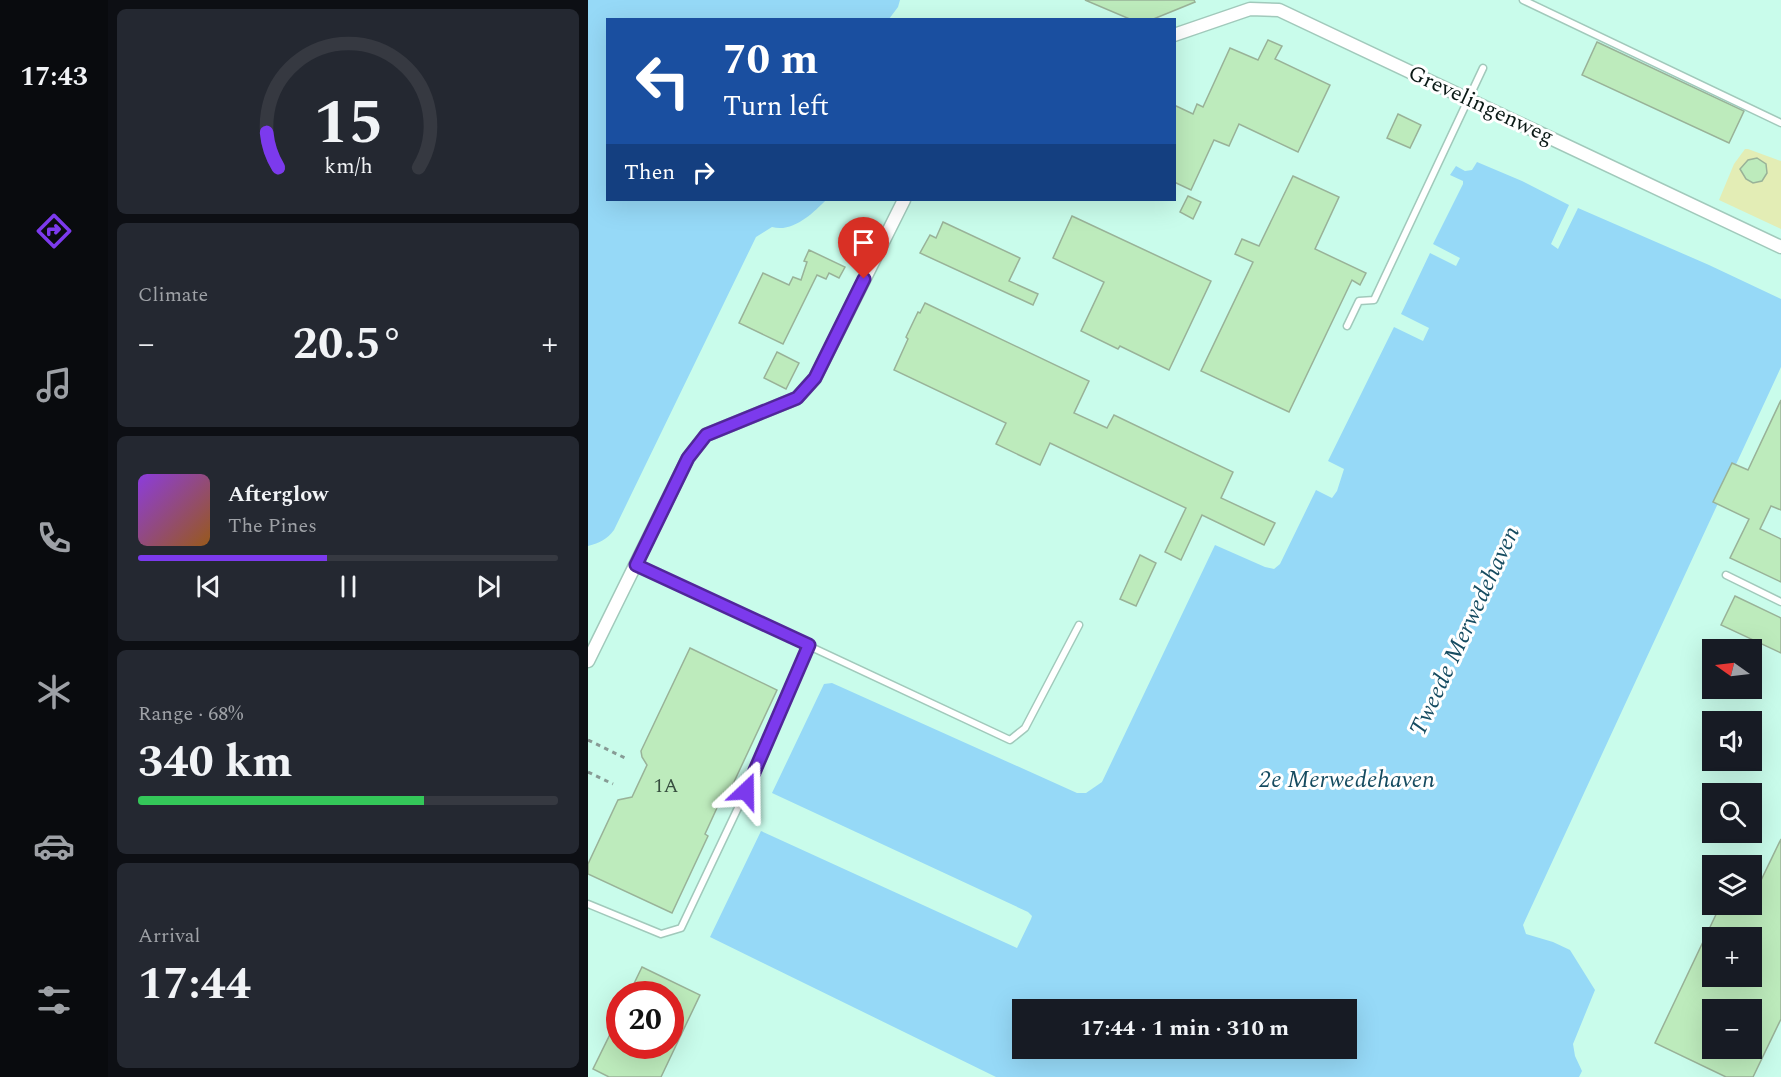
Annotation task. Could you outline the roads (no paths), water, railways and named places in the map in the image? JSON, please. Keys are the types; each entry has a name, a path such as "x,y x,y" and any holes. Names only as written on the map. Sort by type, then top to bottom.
{"street":[{"name":"Grevelingenweg","path":"1176,34 1250,9 1281,5 1469,99 1781,247"},
{"path":"588,661 688,458 706,435 797,398 815,378 904,201"}],"lane":[{"path":"1523,0 1781,123"},
{"path":"1347,326 1359,301 1374,300 1483,68"},
{"path":"636,565 1010,740 1025,729 1079,625"},
{"path":"1726,575 1781,602"},
{"path":"588,904 661,934 681,928 746,791 809,645"}],"water":[{"path":"588,0 900,0 890,18 606,18 606,201 825,201 795,225 772,227 756,237 614,530 603,540 588,546"},
{"name":"2e Merwedehaven","path":"1477,162 1522,181 1569,205 1551,244 1558,249 1578,208 1781,299 1781,367 1523,925 1526,934 1570,950 1595,990 1573,1044 1575,1056 1582,1071 1579,1077 996,1077 710,937 761,831 1017,948 1032,916 1028,912 772,793 824,684 832,683 1077,793 1086,793 1102,782 1215,545 1274,569 1280,564 1316,490 1332,498 1337,491 1344,469 1328,461 1394,327 1423,341 1429,328 1401,314 1430,253 1456,266 1460,258 1433,244 1463,184 1463,181 1450,175 1456,166 1465,171 1472,170"}],"water label":[{"name":"Tweede Merwedehaven","path":"1465,631"}]}
